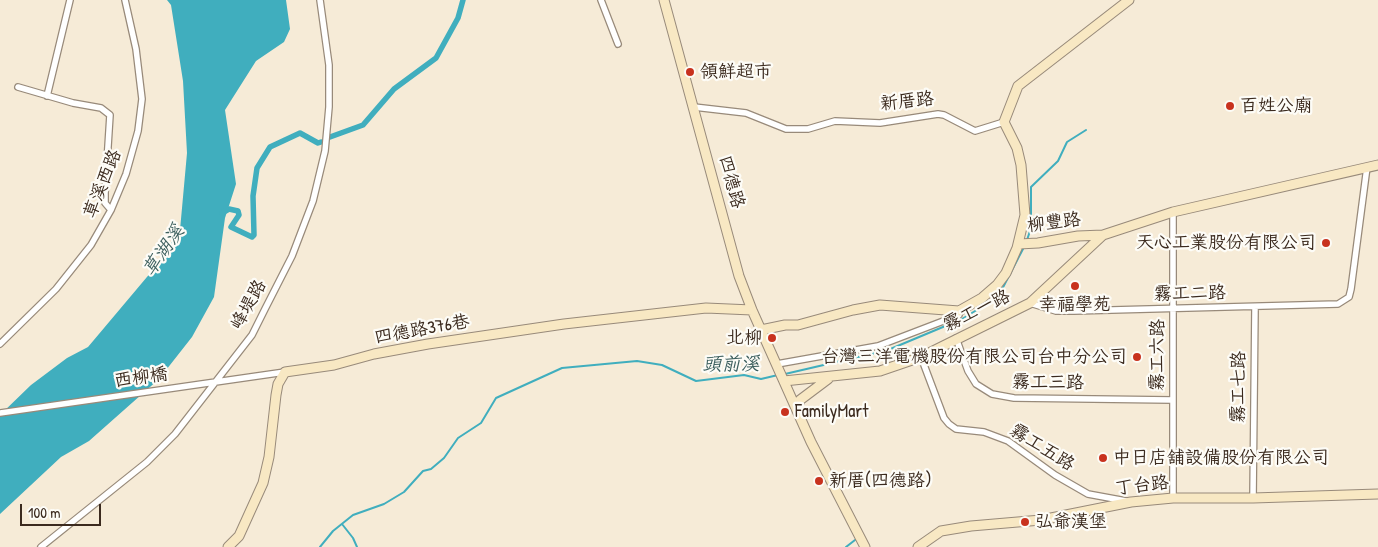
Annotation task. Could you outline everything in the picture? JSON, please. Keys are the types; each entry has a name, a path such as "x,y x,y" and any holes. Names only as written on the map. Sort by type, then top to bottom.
{"street":[{"path":"47,96 70,0"},
{"name":"草溪西路","path":"0,344 71,272 91,245 111,210 133,153 142,99 136,49 125,0"},
{"name":"峰堤路","path":"41,547 147,462 175,434 252,335 266,309 292,256 312,201 324,151 329,107 329,65 320,0"},
{"path":"601,0 618,44"},
{"name":"四德路","path":"664,0 740,276 752,310 783,380"},
{"path":"1019,244 1025,215 1021,165 1016,148 1004,122 1022,82 1129,0"},
{"path":"18,87 47,96 101,108 110,115 105,203 111,210"},
{"name":"新厝路","path":"694,106 746,113 786,129 808,128 835,121 880,123 938,114 944,114 975,131 1004,122"},
{"name":"柳豐路","path":"959,311 982,298 997,285 1006,273 1019,244 1038,243 1078,236 1103,235 1173,212 1378,164"},
{"name":"霧工二路","path":"1030,303 1056,311 1338,304 1349,297 1368,167"},
{"name":"霧工六路","path":"1173,212 1173,498"},
{"name":"霧工一路","path":"783,380 830,378 880,371 921,357 1030,303 1103,235"},
{"path":"761,330 785,325 798,325 853,310 880,305 959,311 959,316 878,346 778,367"},
{"name":"霧工七路","path":"1253,498 1255,307"},
{"name":"四德路376巷","path":"285,372 334,365 374,354 428,344 564,324 706,308 752,310"},
{"name":"霧工三路","path":"956,338 968,371 976,384 992,394 1014,398 1172,400"},
{"name":"霧工五路","path":"921,357 944,418 949,424 956,428 984,432 1008,441 1054,476 1088,494 1131,502"},
{"path":"228,547 242,529 263,483 269,457 278,384 285,372"},
{"name":"西柳橋","path":"0,413 285,372"},
{"path":"797,409 800,400 830,378"},
{"path":"783,380 840,502 865,547"},
{"name":"丁台路","path":"918,547 941,531 971,526 1041,520 1131,502 1173,498 1253,498 1378,494"}],"water":[{"path":"167,0 286,0 290,29 284,42 256,61 225,110 236,184 225,218 214,297 192,337 159,379 89,441 61,457 0,514 0,415 31,385 67,358 88,347 152,271 180,230 187,153 183,81 171,5"}],"waterway":[{"path":"330,137 363,125 394,89 436,58 458,18 463,0"},
{"name":"頭前溪","path":"1027,240 1031,228 1031,187 1058,161 1067,142 1086,130"},
{"path":"222,213 229,209 238,211 239,215 231,227 252,237 254,235 253,196 257,168 270,147 300,133 318,143 321,142"},
{"name":"頭前溪","path":"785,374 888,350 962,319 998,297 1024,247"},
{"name":"頭前溪","path":"320,547 333,531 353,515 384,504 404,492 423,471 431,469 444,458 458,438 481,423 496,398 562,368 637,361 662,365 696,381 744,375 761,379 778,375"},
{"path":"342,524 353,538 357,547"},
{"path":"846,547 855,540"}],"place":[{"name":"領鮮超市","path":"690,72"},
{"name":"百姓公廟","path":"1230,106"},
{"name":"天心工業股份有限公司","path":"1326,243"},
{"name":"幸福學苑","path":"1075,286"},
{"name":"北柳","path":"772,338"},
{"name":"台灣三洋電機股份有限公司台中分公司","path":"1137,357"},
{"name":"FamilyMart","path":"785,412"},
{"name":"中日店舖設備股份有限公司","path":"1103,458"},
{"name":"新厝(四德路)","path":"819,481"},
{"name":"弘爺漢堡","path":"1025,522"}],"water label":[{"name":"草湖溪","path":"164,251"}]}
